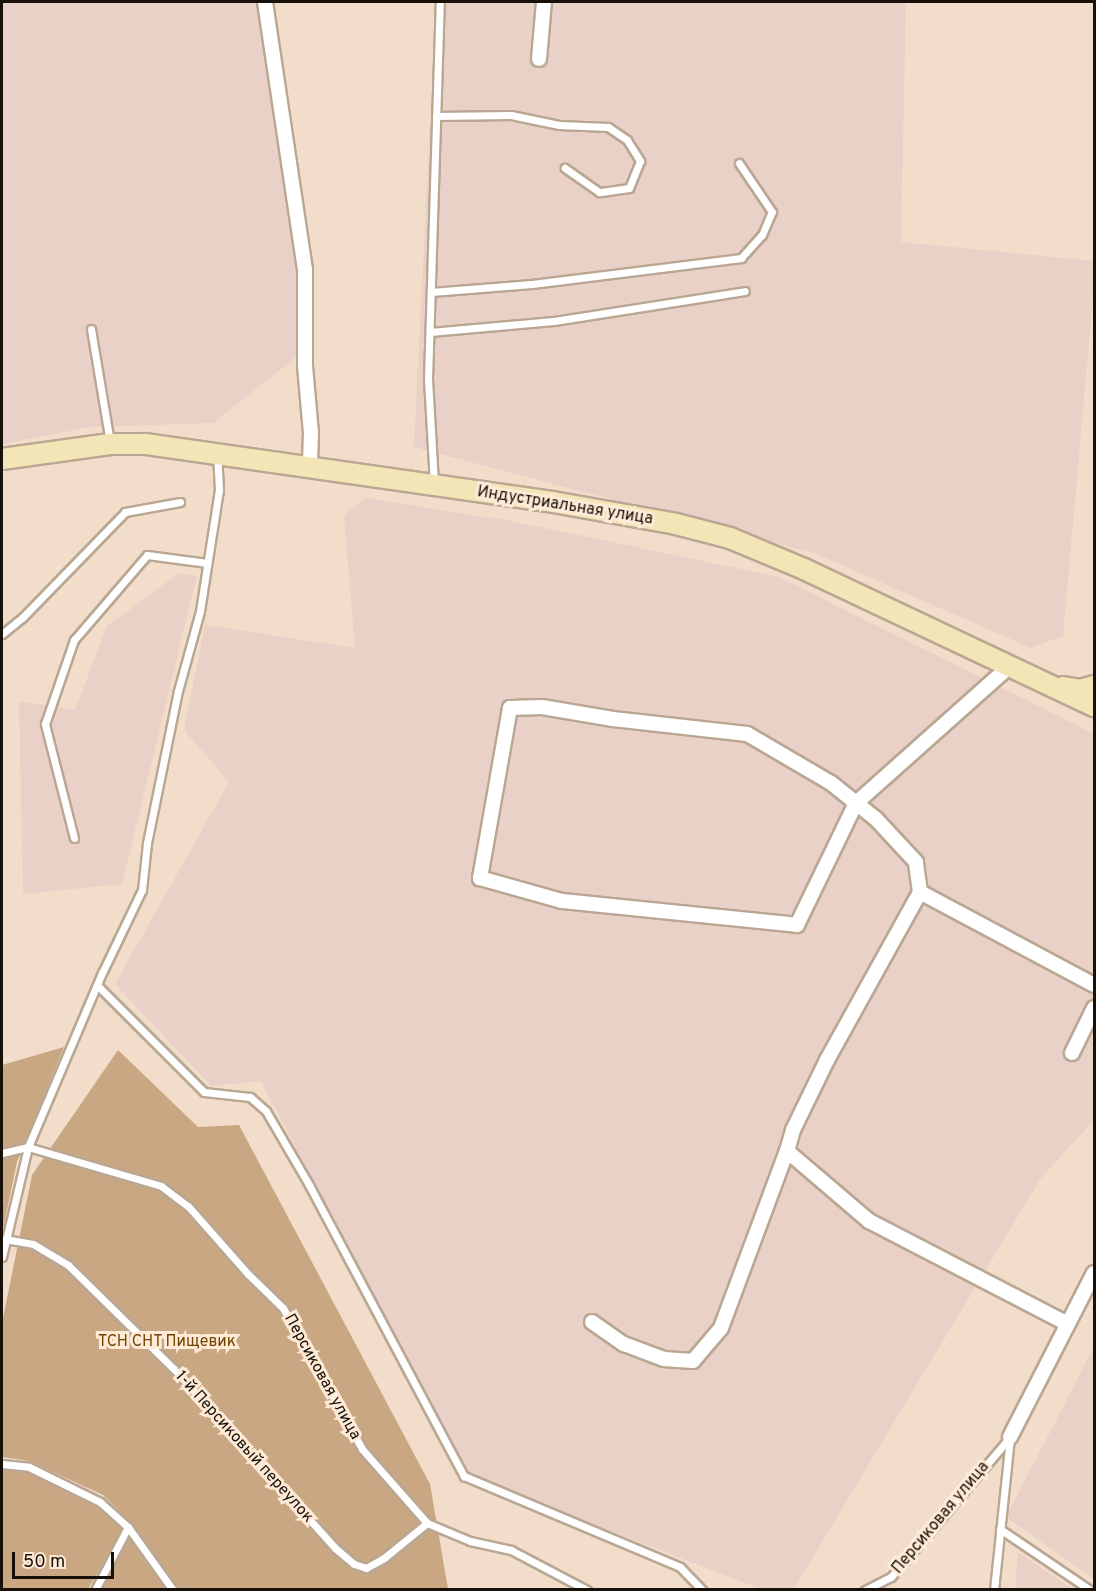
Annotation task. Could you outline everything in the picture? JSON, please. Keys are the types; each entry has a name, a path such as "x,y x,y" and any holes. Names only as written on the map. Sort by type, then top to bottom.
{"main road":[{"name":"Индустриальная улица","path":"2,459 110,444 146,444 310,466 654,520 730,538 804,569 1055,685 1095,706"},
{"path":"1055,685 1080,690 1095,686"}],"street":[{"path":"265,2 305,270 305,366 311,434 310,466"},
{"path":"538,59 544,2"},
{"path":"592,1322 624,1344 664,1359 693,1360 721,1329 793,1130 827,1060 920,892 916,862 876,819 856,802 831,783 747,734 613,719 542,707 510,708 480,878 562,900 797,925 856,802 1011,665"},
{"path":"920,892 1095,985"},
{"path":"1072,1053 1095,1008"},
{"path":"787,1151 869,1221 1068,1324"},
{"path":"1010,1437 1095,1273"}],"lane":[{"path":"434,485 428,378 440,2"},
{"path":"436,116 511,115 559,125 608,127 627,140 640,161 629,188 599,192 565,168"},
{"path":"431,292 532,284 741,258 762,235 772,212 739,163"},
{"path":"430,332 554,321 745,291"},
{"path":"91,329 110,444"},
{"path":"2,1257 28,1147 97,985 142,890 147,843 178,691 200,611 219,490 217,454"},
{"path":"2,634 23,617 125,512 180,502"},
{"path":"74,838 45,724 74,640 147,555 207,563"},
{"path":"97,985 204,1092 250,1096 266,1111 309,1185 464,1476 680,1567 702,1590"},
{"path":"2,1153 28,1147"},
{"name":"Персиковая улица","path":"28,1147 161,1186 188,1206 248,1274 283,1308 362,1449 427,1523 470,1541 511,1550 587,1590"},
{"name":"1-й Персиковый переулок","path":"5,1239 33,1244 68,1265 174,1369 335,1548 354,1564 366,1568 384,1558 427,1523"},
{"path":"994,1590 1010,1437"},
{"name":"Персиковая улица","path":"865,1590 891,1577 1010,1437"},
{"path":"2,1464 29,1467 100,1502 128,1527 173,1590"},
{"path":"95,1590 128,1527"},
{"path":"1000,1529 1090,1590"}],"shaded area":[{"path":"2,2 256,2 300,270 299,355 213,423 91,427 2,444"},
{"path":"436,2 906,2 901,242 1094,261 1094,286 1063,636 1031,648 814,553 414,447"},
{"path":"365,498 511,521 779,577 1094,734 1094,1120 1041,1178 794,1589 761,1589 467,1476 261,1081 211,1086 115,984 229,782 184,730 205,625 355,648 344,515"},
{"path":"179,573 197,576 122,884 23,894 19,701 75,710 107,626"},
{"path":"1094,1347 1094,1579 1006,1517"},
{"path":"1018,1552 1072,1589 1015,1589"}],"green space":[{"path":"64,1047 17,1162 2,1234 2,1065"},
{"name":"ТСН СНТ Пищевик","path":"118,1050 198,1127 239,1125 430,1484 448,1589 92,1589 131,1523 103,1495 29,1461 2,1457 2,1323 32,1175"},
{"path":"2,1469 29,1472 97,1505 124,1528 88,1589 2,1589"}]}
